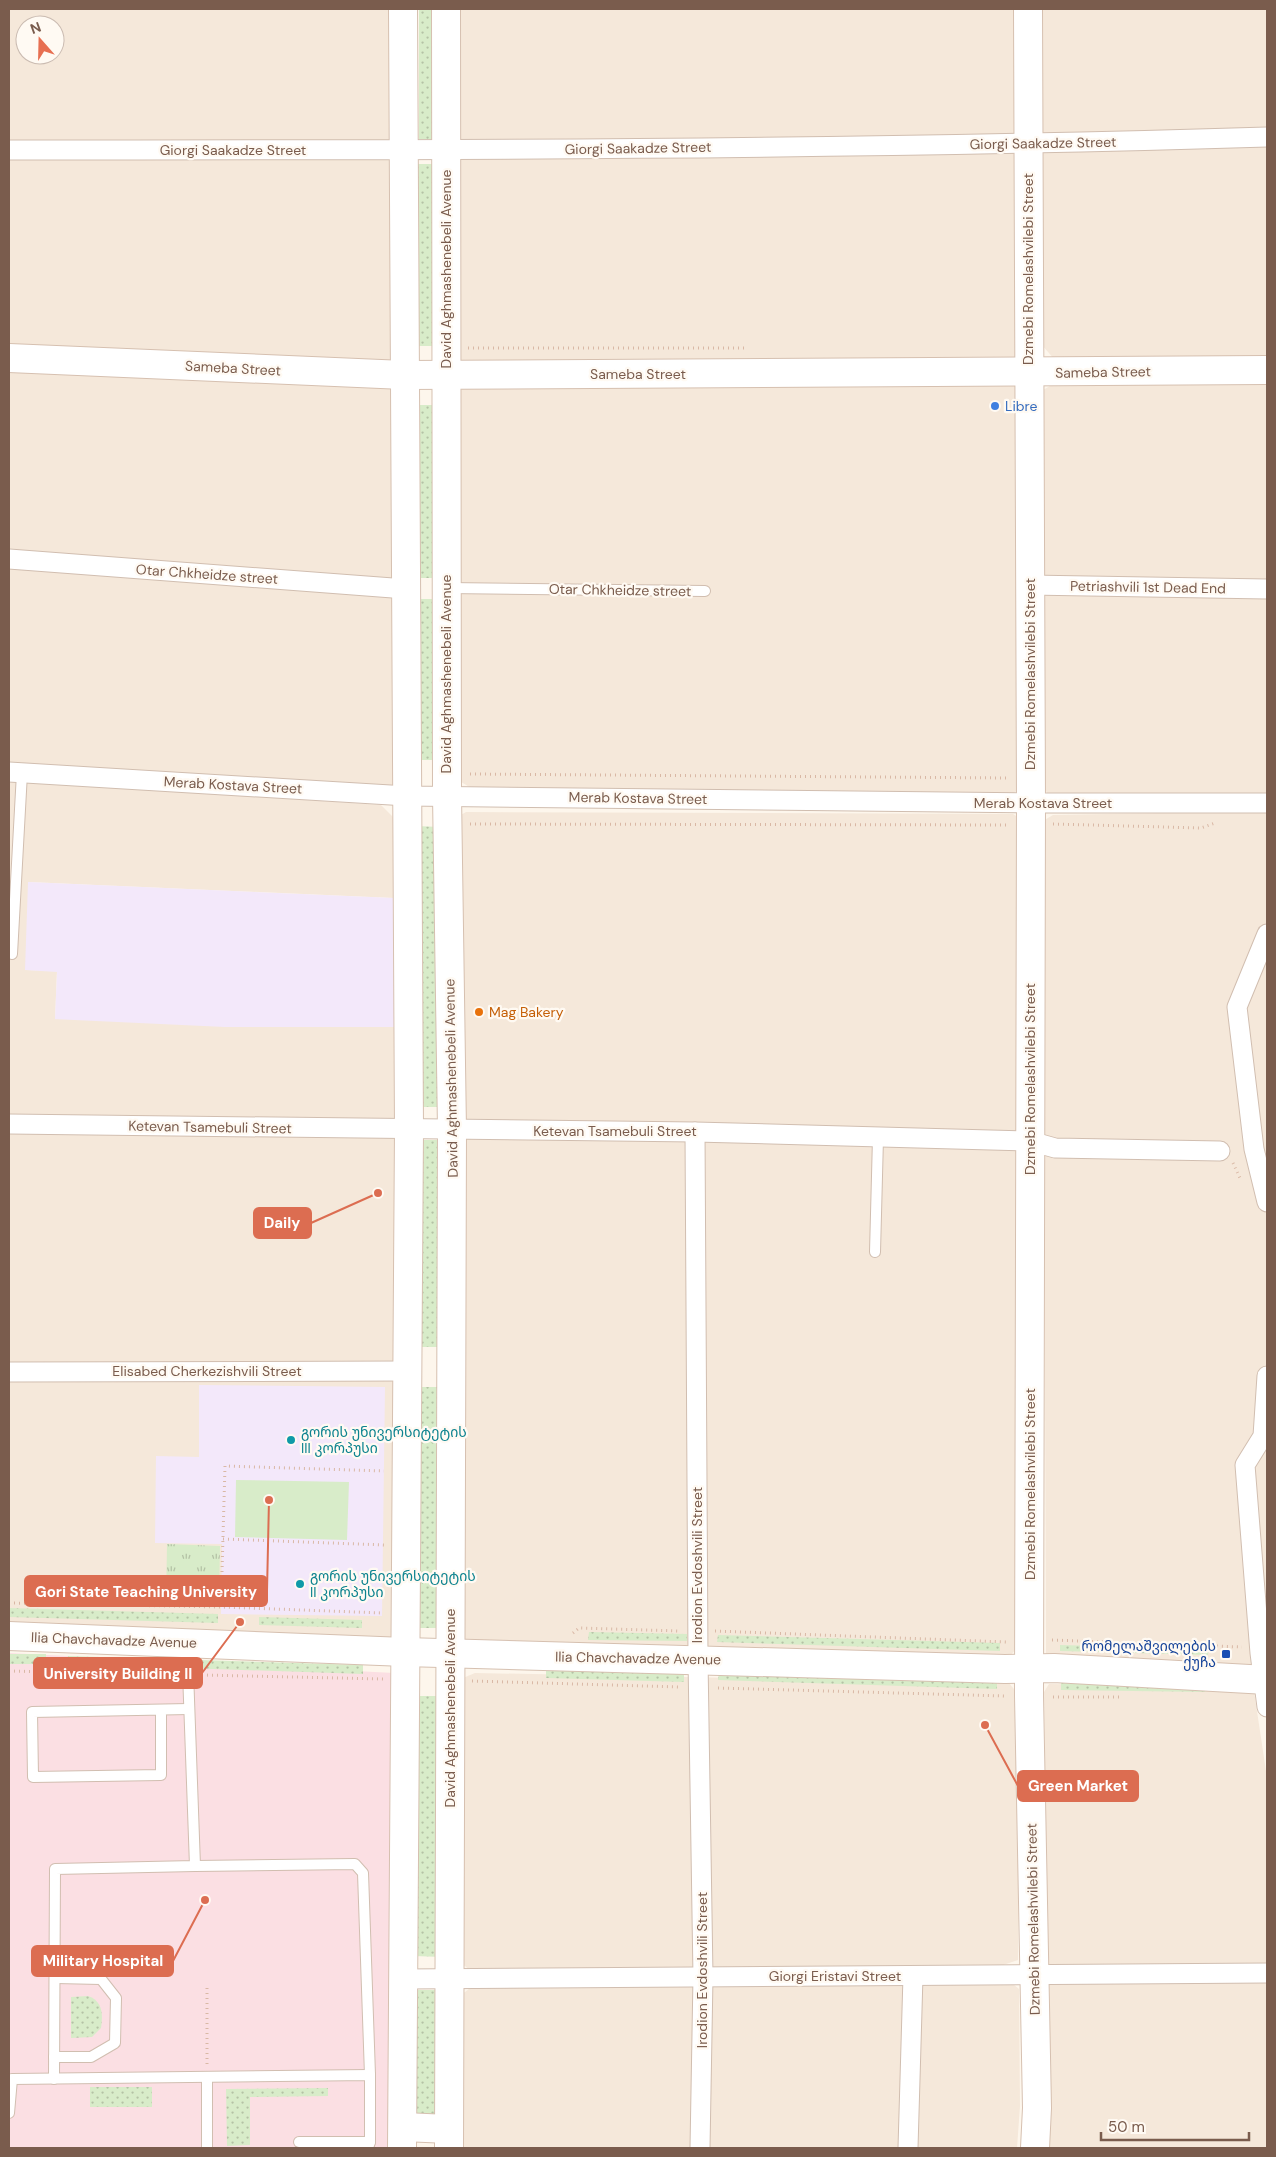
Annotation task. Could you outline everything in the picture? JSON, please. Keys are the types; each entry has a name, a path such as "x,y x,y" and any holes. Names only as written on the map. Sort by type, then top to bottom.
{"street":[{"path":"403,9 409,1130 406,1370 403,2138 449,2139"},
{"name":"David Aghmashenebeli Avenue","path":"446,9 447,795 452,1130 449,1653 451,1979 449,2139"},
{"name":"Dzmebi Romelashvilebi Street","path":"1028,9 1031,803 1030,1668 1033,1975 1037,2108 1035,2148"},
{"name":"Giorgi Saakadze Street","path":"9,150 446,150 1028,144 1267,137"},
{"name":"Sameba Street","path":"9,358 404,375 1028,373 1267,370"},
{"name":"Otar Chkheidze street","path":"9,559 406,589"},
{"name":"Petriashvili 1st Dead End","path":"1029,585 1267,589"},
{"name":"Merab Kostava Street","path":"15,773 407,796 1031,803 1267,803"},
{"path":"1267,934 1237,1007 1254,1148 1267,1202"},
{"name":"Ketevan Tsamebuli Street","path":"9,1124 695,1132 1030,1141 1055,1148 1220,1151"},
{"name":"Irodion Evdoshvili Street","path":"695,1132 698,1659 704,1977 700,2148"},
{"name":"Elisabed Cherkezishvili Street","path":"9,1372 406,1370"},
{"path":"1267,1376 1263,1436 1245,1465 1260,1653 1266,1680 1267,1707"},
{"name":"Ilia Chavchavadze Avenue","path":"9,1636 405,1652 1030,1668 1266,1680"},
{"name":"Giorgi Eristavi Street","path":"404,1979 1267,1973"},
{"path":"908,2148 913,1976"}],"lane":[{"name":"Otar Chkheidze street","path":"446,588 705,591"},
{"path":"12,954 15,773"},
{"path":"875,1252 878,1138"},
{"path":"186,1643 195,1866"},
{"path":"160,1710 161,1775 33,1777 32,1712 189,1709"},
{"path":"54,2079 56,1978 55,1869 355,1864 363,1873 370,2075 369,2145 299,2142"},
{"path":"54,2057 91,2057 115,2043 116,1998 102,1980 56,1978"},
{"path":"9,2113 12,2079 370,2075"},
{"path":"207,2077 207,2148"}],"path":[{"path":"465,348 751,348"},
{"path":"464,774 1009,778"},
{"path":"1050,824 1201,828 1218,821"},
{"path":"464,824 1009,825"},
{"path":"221,1607 225,1466 394,1471"},
{"path":"223,1539 394,1546"},
{"path":"9,1603 221,1607 384,1613"},
{"path":"710,1631 1008,1642"},
{"path":"1052,1631 1052,1641 1244,1647"},
{"path":"471,1681 540,1681 552,1684 684,1687"},
{"path":"718,1688 1005,1696"},
{"path":"207,1987 207,2077"}],"shaded area":[{"path":"9,9 396,9 397,359 388,366 9,348"},
{"path":"457,9 1021,9 1022,358 1014,363 462,363 458,358"},
{"path":"1042,9 1267,9 1267,357 1055,360 1042,345"},
{"path":"9,366 388,387 397,397 397,784 389,789 9,763"},
{"path":"1267,383 1267,793 1047,793 1044,787 1043,390 1050,386"},
{"path":"1014,384 1022,390 1023,785 1014,793 471,788 458,780 458,392 462,389"},
{"path":"9,780 381,805 397,821 392,1640 9,1629","holes":["29,882 394,898 55,1019 57,971 26,970"]},
{"path":"1267,811 1267,1670 1050,1660 1046,1654 1043,821 1053,815"},
{"path":"466,812 1013,814 1022,820 1018,1647 1007,1659 460,1641 459,816"},
{"path":"28,882 394,898 395,1027 225,1027 53,1019 55,1019 57,972 25,970"},
{"path":"199,1385 385,1387 382,1616 221,1614 222,1544 155,1543 156,1456 199,1457"},
{"path":"9,1653 394,1673 400,2148 9,2148"},
{"path":"475,1673 1009,1683 1018,1694 1018,1960 1000,1966 470,1970 461,1963 463,1678"},
{"path":"1049,1684 1237,1687 1254,1691 1267,1778 1267,2148 1045,2148 1049,2068 1044,1692"},
{"path":"901,1983 908,1989 903,2148 707,2148 709,1986"},
{"path":"918,1984 1013,1984 1019,1989 1020,2106 1017,2148 915,2148"},
{"path":"473,1986 694,1987 690,2148 461,2148 461,1995"}],"green space":[{"path":"419,9 439,9 439,139 419,139"},
{"path":"417,164 438,164 439,346 418,346"},
{"path":"416,405 438,405 438,578 416,578"},
{"path":"414,599 439,599 439,760 415,760"},
{"path":"416,826 440,827 439,1107 415,1107"},
{"path":"416,1140 441,1140 441,1347 416,1347"},
{"path":"417,1387 441,1387 439,1628 415,1628"},
{"path":"236,1480 349,1482 347,1540 235,1537"},
{"path":"167,1544 220,1546 219,1602 166,1601"},
{"path":"9,1608 218,1614 218,1623 9,1617"},
{"path":"259,1617 362,1620 362,1628 259,1625"},
{"path":"589,1632 687,1634 687,1641 588,1640"},
{"path":"718,1635 1000,1643 1000,1651 717,1642"},
{"path":"1060,1645 1209,1649 1208,1655 1060,1651"},
{"path":"9,1654 46,1654 46,1664 9,1664"},
{"path":"68,1656 363,1665 363,1674 67,1664"},
{"path":"546,1670 684,1674 684,1682 546,1678"},
{"path":"719,1673 997,1682 997,1689 718,1680"},
{"path":"1061,1683 1206,1685 1205,1692 1061,1690"},
{"path":"415,1696 443,1696 442,1957 414,1956"},
{"path":"413,1990 441,1990 441,2116 413,2116"},
{"path":"88,1996 97,2001 101,2009 101,2028 92,2037 71,2038 71,1997"},
{"path":"90,2087 152,2087 152,2107 90,2107"},
{"path":"328,2088 328,2096 250,2097 250,2145 227,2146 226,2089"}],"place":[{"name":"Libre","path":"995,406"},
{"name":"Mag Bakery","path":"479,1012"},
{"name":"Daily","path":"378,1193"},
{"name":"გორის უნივერსიტეტის III კორპუსი","path":"291,1440"},
{"name":"Gori State Teaching University","path":"269,1500"},
{"name":"გორის უნივერსიტეტის II კორპუსი","path":"300,1584"},
{"name":"University Building II","path":"240,1622"},
{"name":"რომელაშვილების ქუჩა","path":"1226,1654"},
{"name":"Green Market","path":"985,1725"},
{"name":"Military Hospital","path":"205,1900"}]}
